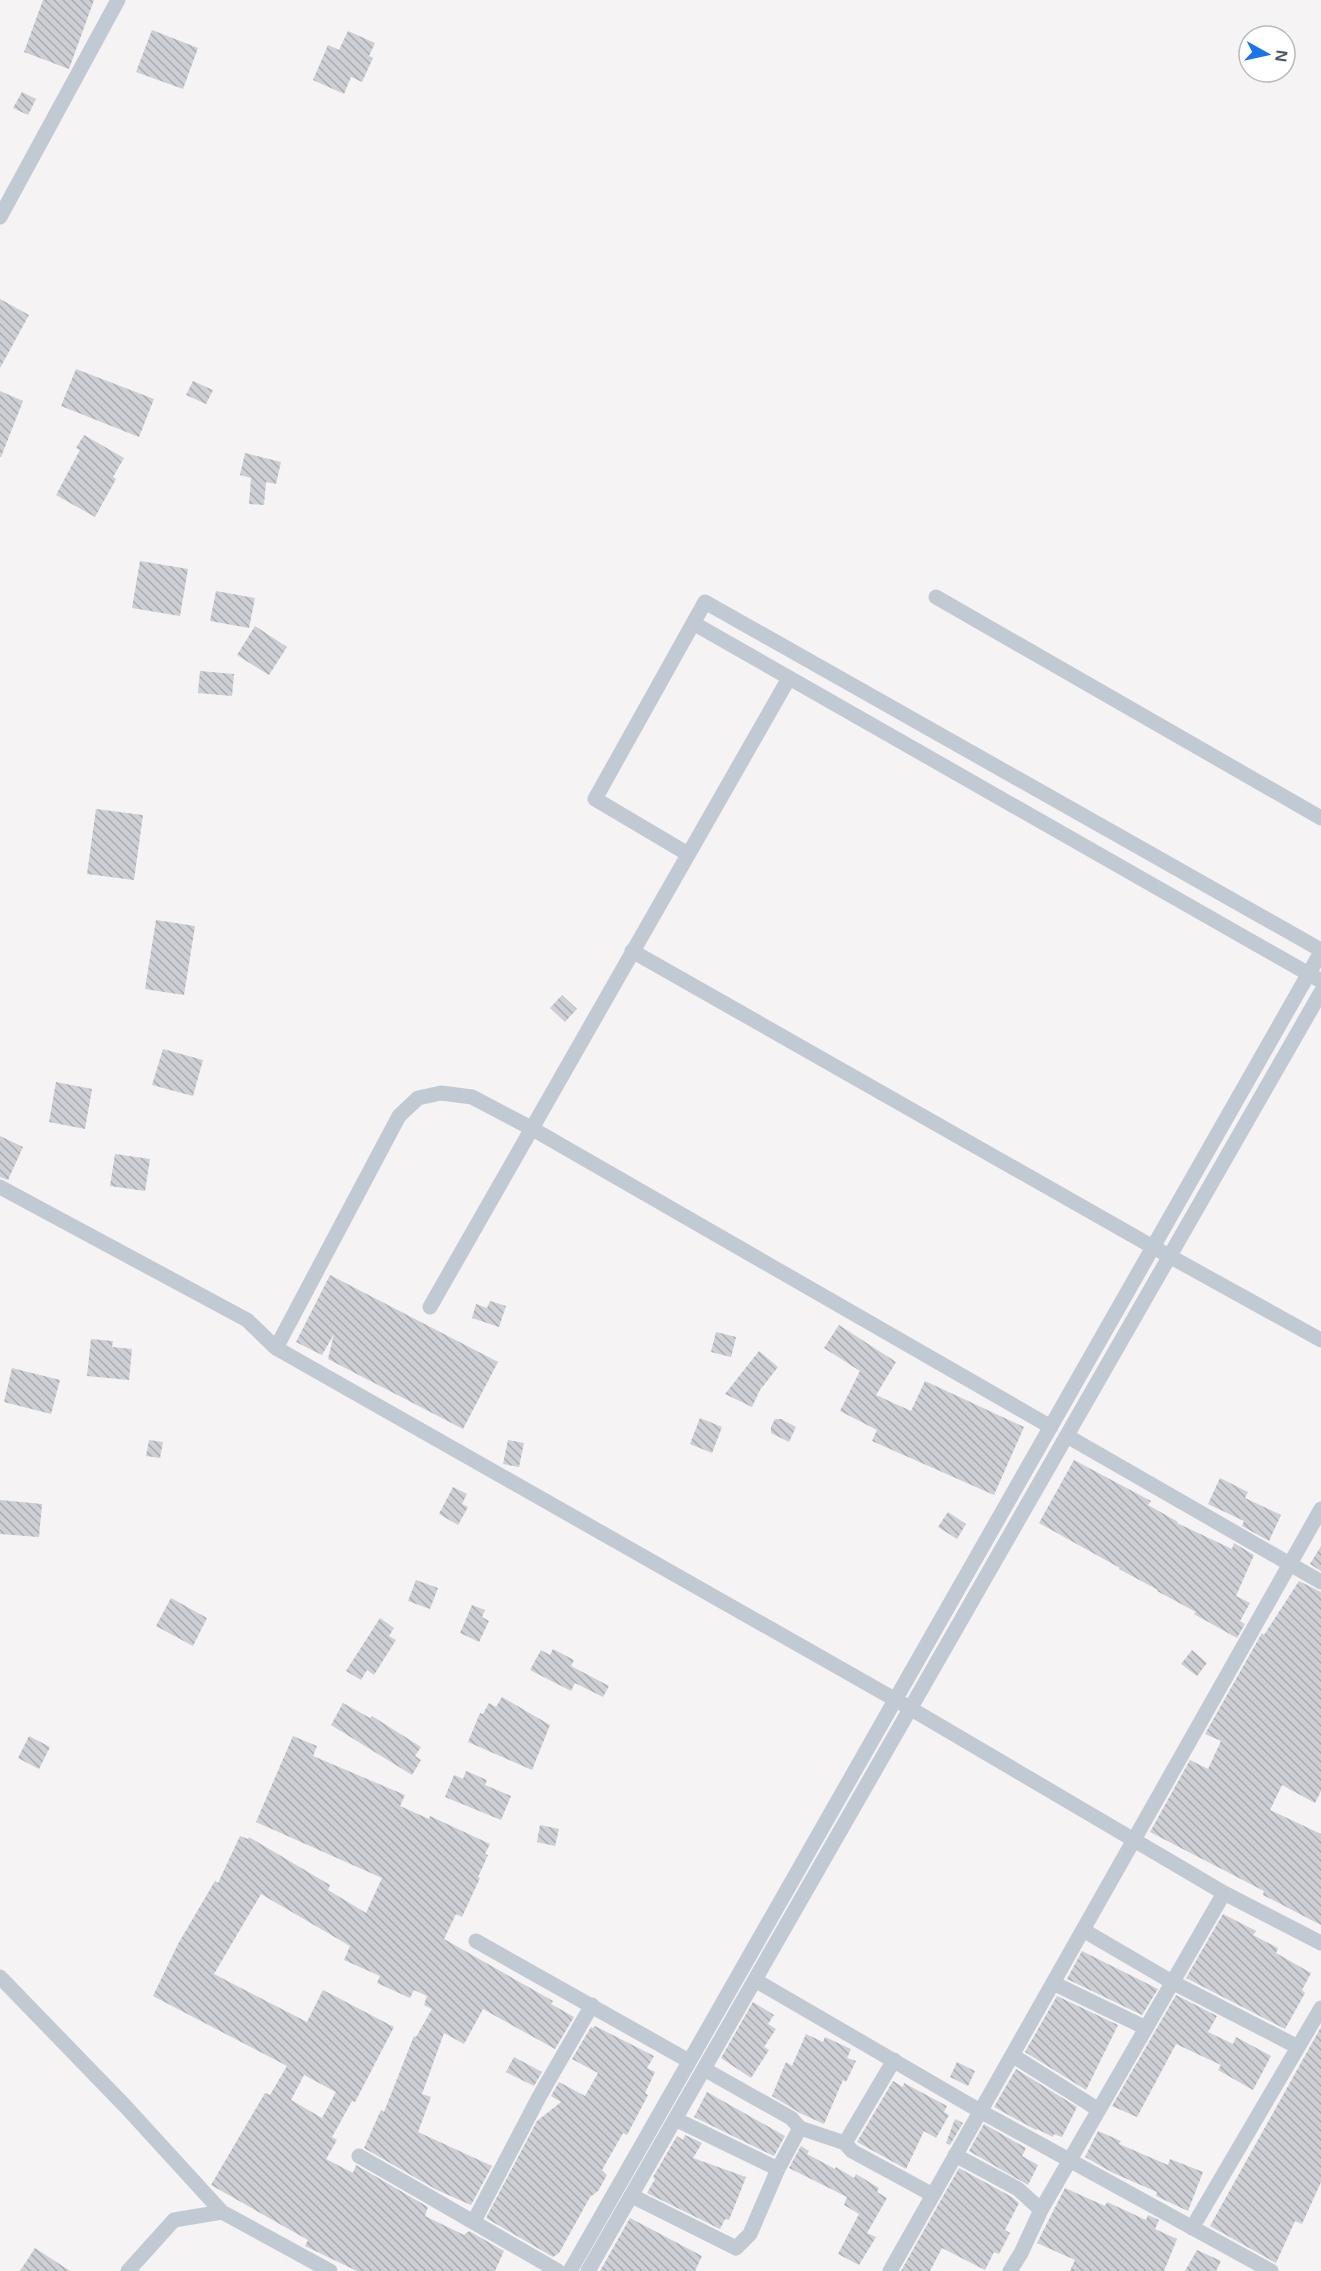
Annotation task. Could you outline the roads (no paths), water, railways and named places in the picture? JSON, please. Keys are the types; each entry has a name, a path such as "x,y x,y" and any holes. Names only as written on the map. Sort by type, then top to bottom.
{"street":[{"path":"0,217 117,0"},
{"path":"936,597 1321,818"},
{"path":"570,2271 1153,1247 1315,978 1321,951 705,602 595,799 688,854"},
{"path":"693,623 1315,978"},
{"path":"430,1307 789,678"},
{"path":"632,951 1169,1257 1321,1340"},
{"path":"588,2271 1321,992"},
{"path":"276,1348 399,1116 418,1098 441,1093 471,1096 531,1128 1051,1427"},
{"path":"0,1187 247,1320 276,1348 896,1700 1224,1893 1321,1942"},
{"path":"1067,1436 1321,1582"},
{"path":"890,2271 1321,1509"},
{"path":"1010,2271 1041,2210 1224,1893"},
{"path":"1083,1930 1173,1982 1298,2047"},
{"path":"476,1941 689,2061"},
{"path":"0,1977 126,2107 222,2212 330,2271"},
{"path":"755,1980 981,2111 1271,2271"},
{"path":"1053,1983 1146,2028"},
{"path":"474,2221 539,2097 592,2006"},
{"path":"1192,2228 1321,2008"},
{"path":"1012,2055 1099,2110"},
{"path":"845,2143 894,2060"},
{"path":"704,2069 791,2118 800,2128 845,2143 852,2151 933,2195"},
{"path":"675,2119 778,2169"},
{"path":"632,2196 736,2248 750,2234 778,2169 800,2128"},
{"path":"955,2155 1018,2189 1041,2210"},
{"path":"359,2156 558,2271"},
{"path":"128,2271 174,2220 222,2212"}]}
